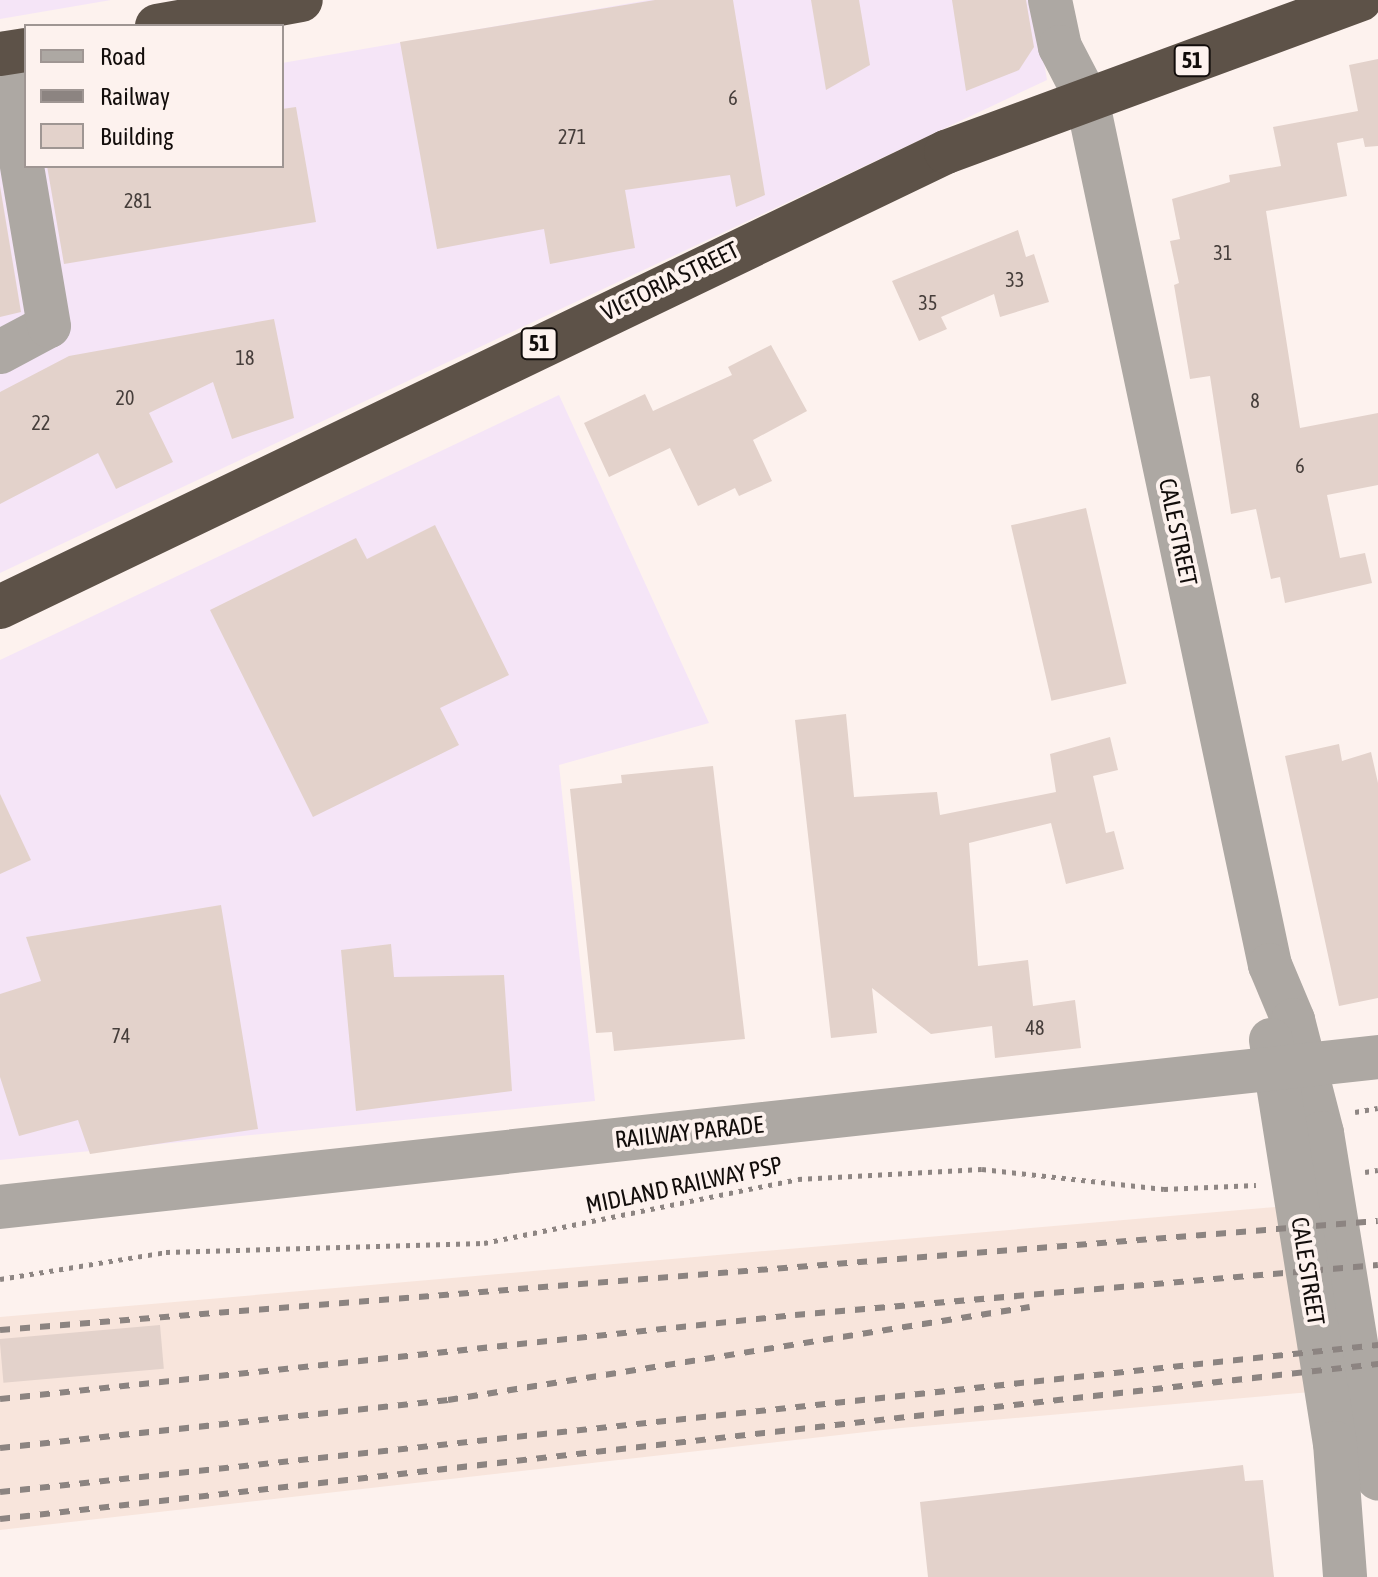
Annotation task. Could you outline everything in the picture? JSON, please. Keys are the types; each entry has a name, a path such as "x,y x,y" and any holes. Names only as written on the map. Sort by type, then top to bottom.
{"highway":[{"name":"VICTORIA STREET","path":"0,607 818,210 1087,99 1360,0"},
{"path":"167,24 287,1"}],"street":[{"name":"CALE STREET","path":"1050,0 1060,47 1087,99 1270,965 1312,1179 1378,1478"},
{"name":"CALE STREET","path":"1081,0 1091,53 1087,99"},
{"path":"10,53 24,151"},
{"path":"0,352 49,326 26,168"},
{"name":"RAILWAY PARADE","path":"0,1207 1378,1057"},
{"name":"CALE STREET","path":"1312,1179 1344,1515 1345,1577"}],"path":[{"name":"MIDLAND RAILWAY PSP","path":"0,1279 166,1252 484,1243 798,1179 982,1169 1164,1189 1312,1179 1378,1170"}],"shaded area":[{"path":"0,0 111,0 0,19"},
{"path":"649,0 1034,0 1047,80 0,573 0,111 24,162 24,168 284,168 284,63"},
{"path":"559,395 709,723 559,765 595,1101 0,1160 0,660"},
{"path":"1286,1206 1311,1392 901,1428 0,1530 0,1317"}],"building":[{"path":"655,0 733,0 765,195 736,207 730,175 625,190 635,248 550,264 544,229 437,249 400,42"},
{"path":"811,0 859,0 870,65 826,90"},
{"path":"952,0 1026,0 1034,47 1019,70 966,91"},
{"path":"1378,59 1378,146 1365,147 1363,138 1337,143 1347,196 1266,211 1300,428 1378,413 1378,485 1327,495 1340,558 1365,553 1372,583 1285,603 1280,577 1271,579 1256,509 1231,514 1210,376 1190,379 1174,285 1179,283 1170,241 1180,239 1172,199 1230,182 1229,175 1281,166 1273,127 1358,111 1349,65"},
{"path":"296,107 316,222 64,264 47,168 284,168 284,109"},
{"path":"0,186 21,312 0,317"},
{"path":"1018,230 1026,257 1034,254 1049,302 1000,317 994,294 941,317 947,329 919,341 892,281"},
{"path":"274,319 294,418 232,439 213,382 149,413 173,462 116,489 98,453 0,504 0,392 69,356"},
{"path":"771,345 807,411 753,440 772,481 739,496 735,488 698,506 670,448 609,477 584,423 645,394 653,411 732,375 728,367"},
{"path":"1086,508 1126,683 1051,701 1011,525"},
{"path":"435,525 509,675 440,708 459,745 313,817 210,610 356,538 367,559"},
{"path":"846,714 854,797 937,792 940,815 1056,792 1050,754 1110,737 1118,770 1093,776 1106,833 1114,831 1124,869 1066,884 1051,823 969,843 978,966 1028,960 1033,1006 1075,1000 1081,1048 995,1058 992,1026 931,1034 872,988 877,1033 831,1038 795,720"},
{"path":"1339,744 1342,761 1371,752 1378,783 1378,998 1339,1006 1285,756"},
{"path":"713,766 745,1039 614,1051 612,1032 596,1033 570,789 622,783 621,775"},
{"path":"0,794 31,860 0,874"},
{"path":"221,905 258,1129 90,1154 78,1120 19,1136 0,1077 0,994 41,981 26,937"},
{"path":"391,944 394,977 504,975 512,1091 356,1111 341,950"},
{"path":"160,1325 164,1369 3,1383 0,1339"},
{"path":"1243,1465 1245,1481 1263,1480 1274,1577 928,1577 920,1502"}],"railway":[{"path":"0,1330 1378,1221"},
{"path":"0,1399 795,1315 1378,1265"},
{"path":"0,1448 448,1400 1030,1307"},
{"path":"0,1492 1378,1345"},
{"path":"0,1519 1378,1364"}]}
